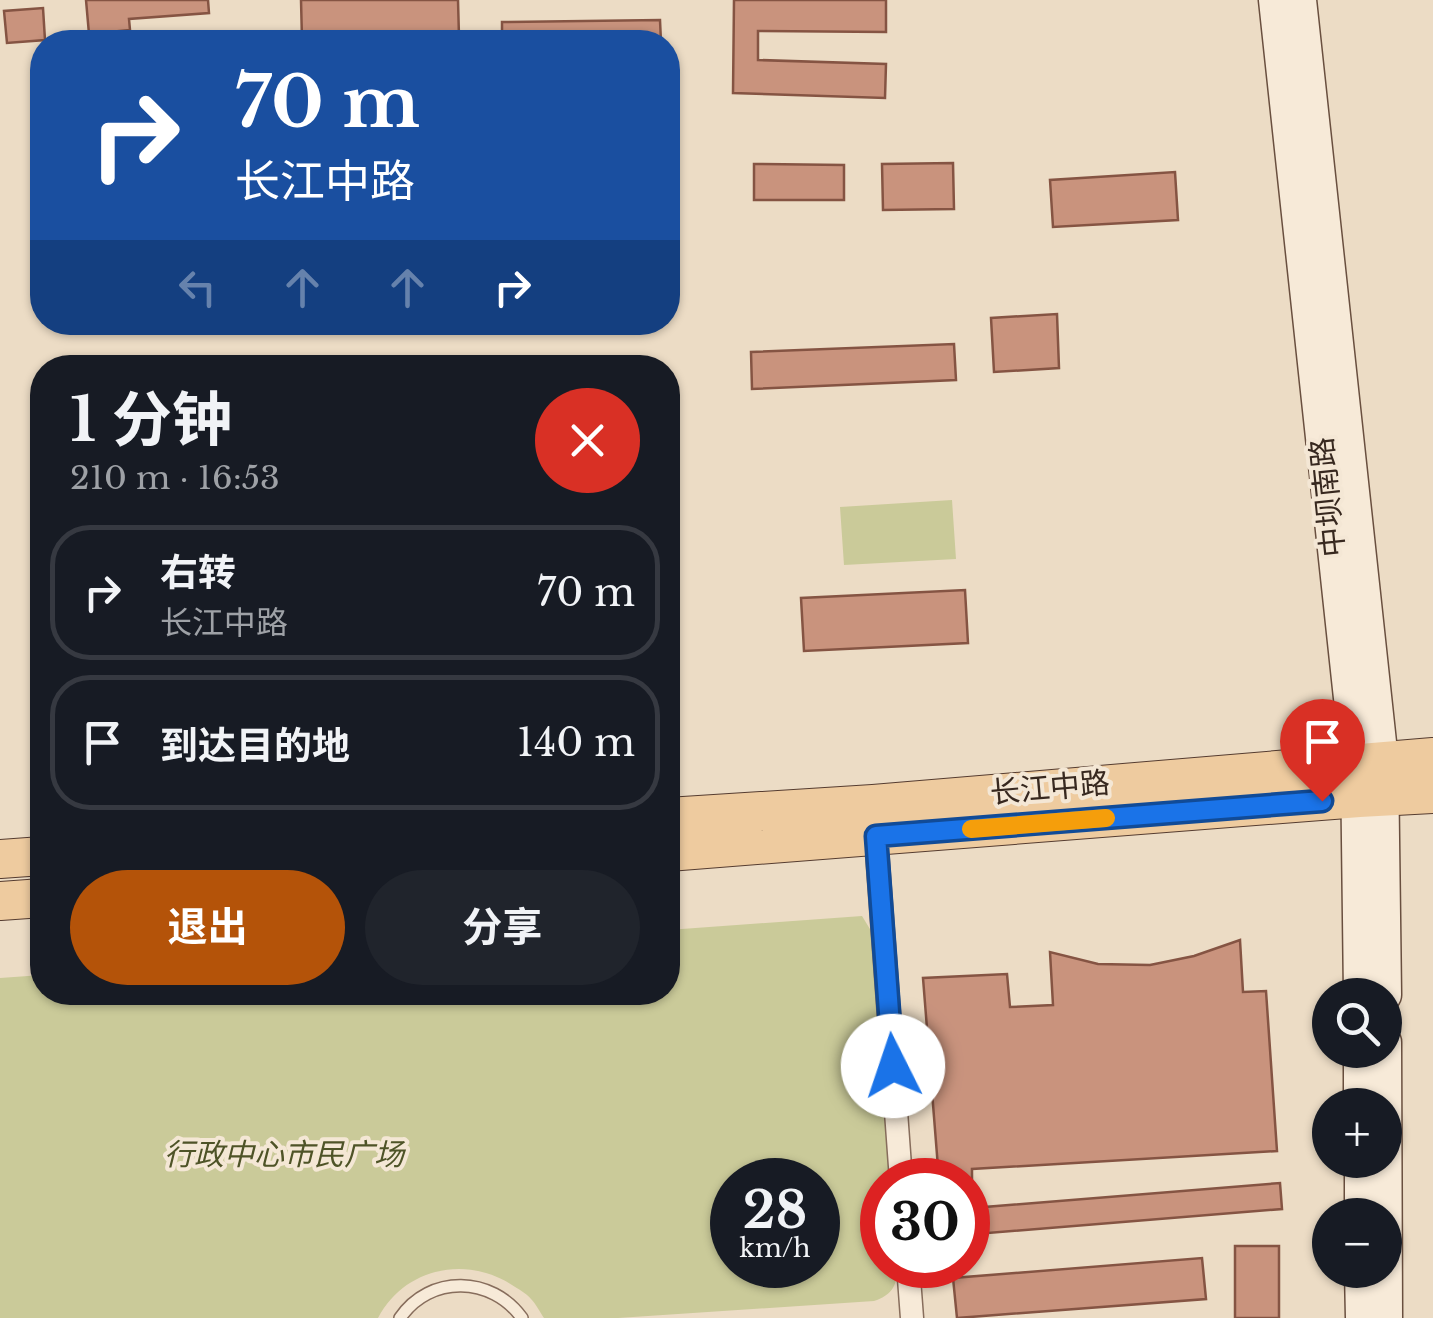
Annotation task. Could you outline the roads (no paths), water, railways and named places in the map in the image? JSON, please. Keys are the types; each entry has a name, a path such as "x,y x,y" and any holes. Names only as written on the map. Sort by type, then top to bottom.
{"main road":[{"name":"中坝南路","path":"1275,0 1370,780 1361,978"},
{"name":"中坝南路","path":"1300,0 1370,780 1384,978"},
{"name":"长江中路","path":"680,850 874,820 1370,780 1433,757"},
{"name":"长江中路","path":"1370,780 1433,794"},
{"name":"长江中路","path":"680,817 874,820"},
{"path":"0,859 30,857"},
{"path":"0,901 30,899"},
{"path":"1385,1068 1386,1318"},
{"path":"1361,1288 1362,1318"}],"street":[{"path":"874,820 900,1158"},
{"path":"910,1288 912,1318"}],"lane":[{"path":"400,1318 426,1293 455,1285 486,1288 512,1304 522,1318"}],"park label":[{"name":"行政中心市民广场","path":"284,1155"}]}
